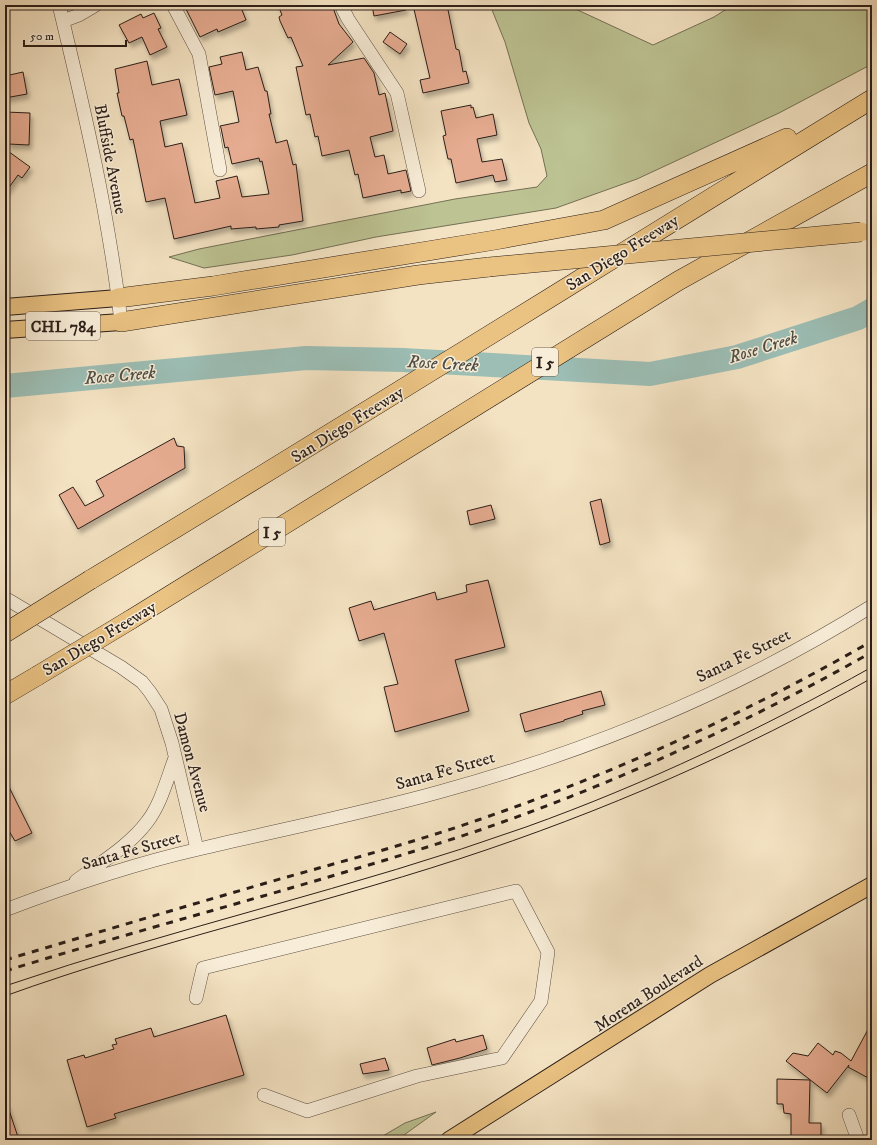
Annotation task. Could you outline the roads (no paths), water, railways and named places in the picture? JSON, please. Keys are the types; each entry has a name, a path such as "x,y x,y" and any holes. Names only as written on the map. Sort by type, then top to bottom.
{"highway":[{"path":"118,298 213,286 495,240 604,220 766,149 872,96"},
{"name":"San Diego Freeway","path":"5,633 314,445 570,284 872,99"},
{"name":"San Diego Freeway","path":"5,695 130,620 678,281 872,173"},
{"path":"121,322 418,275 867,230"}],"main road":[{"name":"CHL 784","path":"5,308 118,298"},
{"name":"CHL 784","path":"5,330 121,322"},
{"name":"Morena Boulevard","path":"449,1140 710,976 872,885"}],"street":[{"name":"Bluffside Avenue","path":"60,5 107,231 121,322"},
{"path":"63,21 79,15 96,5"},
{"path":"173,5 199,54 220,170"},
{"path":"341,5 348,19 397,93 419,191"},
{"name":"Damon Avenue","path":"5,598 121,667 142,682 161,709 175,758 197,849"},
{"name":"Santa Fe Street","path":"5,910 71,885 197,849 306,826 439,792 544,760 603,738 734,682 790,653 872,606"},
{"path":"71,885 133,837 147,821 161,795 175,758"},
{"path":"196,998 203,968 516,891 548,952 541,1001 502,1058 417,1076 307,1111 264,1095"},
{"path":"849,1115 858,1140"}],"waterway":[{"name":"Rose Creek","path":"5,386 306,358 403,360 650,374 737,357 858,318 872,310"}],"tram line":[{"path":"5,986 135,945 397,869 526,827 615,793 659,774 745,734 872,667"},
{"path":"5,996 118,959 403,877 513,841 618,801 670,779 772,731 872,678"}],"railway":[{"path":"5,960 216,897 407,843 529,802 630,762 680,740 777,693 872,641"},
{"path":"5,971 416,851 526,814 627,773 727,728 776,704 872,652"}]}
